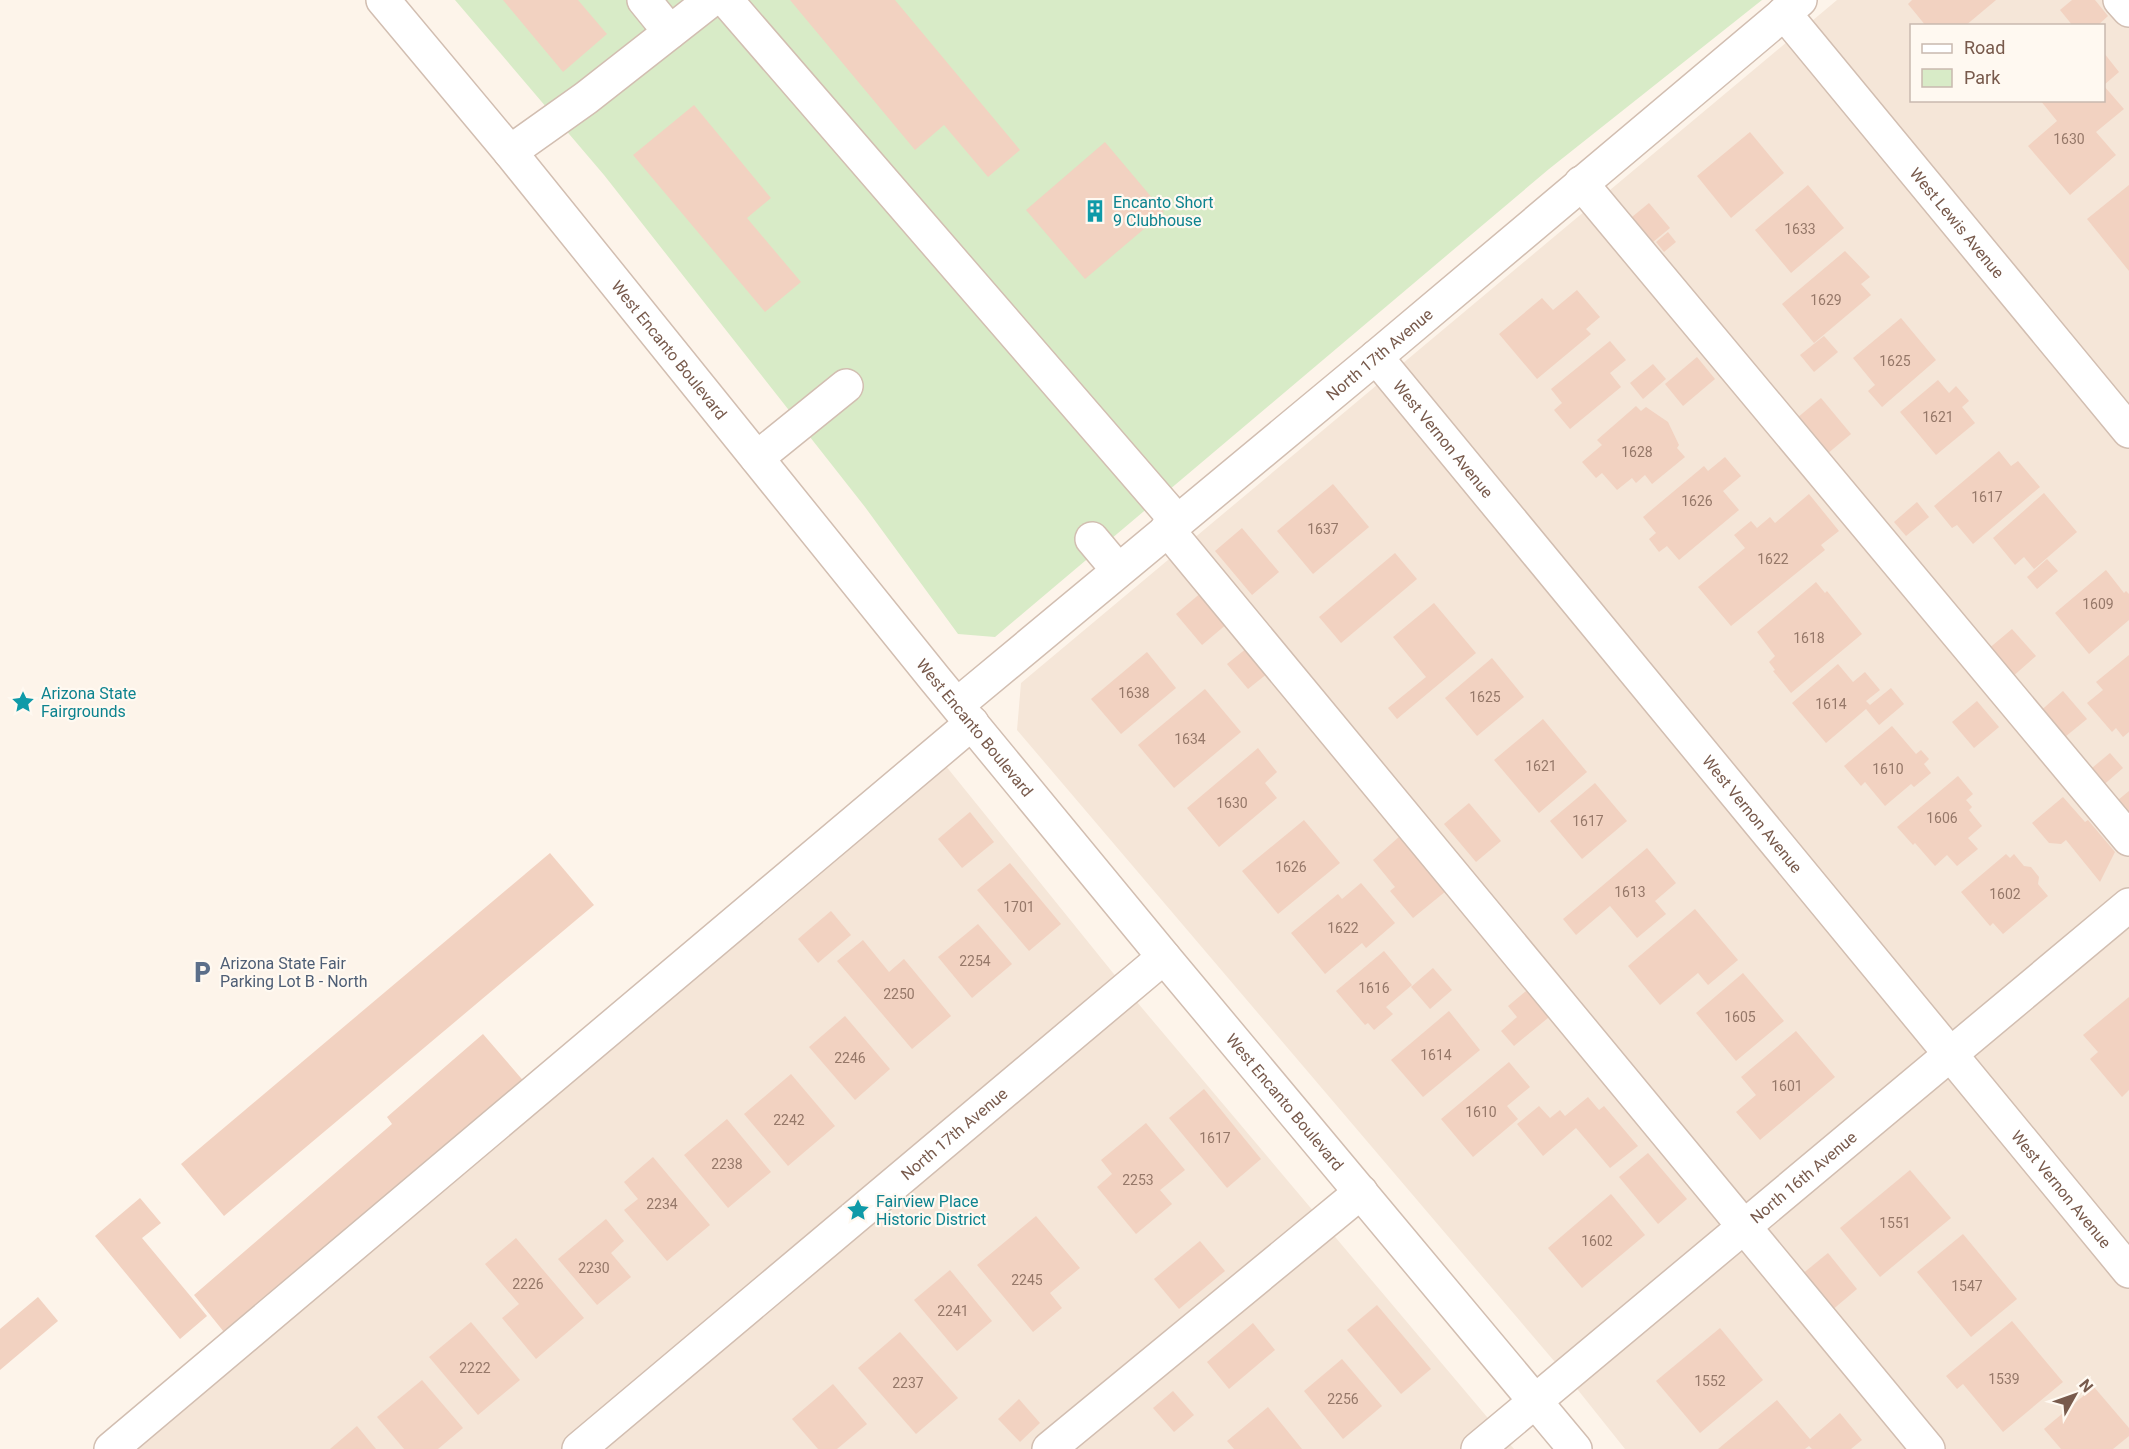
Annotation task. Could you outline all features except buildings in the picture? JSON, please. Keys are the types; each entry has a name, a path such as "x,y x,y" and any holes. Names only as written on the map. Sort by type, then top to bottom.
{"street":[{"name":"West Encanto Boulevard","path":"383,0 510,152 964,714 1575,1449"},
{"path":"644,0 670,32"},
{"path":"510,152 586,98 711,0"},
{"path":"726,0 1172,525 1928,1449"},
{"path":"2120,0 2129,10"},
{"name":"North 17th Avenue","path":"111,1449 964,714 1118,570 1376,357 1792,7"},
{"name":"West Lewis Avenue","path":"1792,7 2129,431"},
{"path":"1581,183 2129,839"},
{"name":"West Vernon Avenue","path":"1376,357 2129,1271"},
{"path":"757,458 846,386"},
{"path":"1092,538 1118,570"},
{"name":"North 16th Avenue","path":"1478,1449 2129,905"},
{"name":"North 17th Avenue","path":"579,1449 1164,957"},
{"path":"1049,1449 1361,1192"}],"shaded area":[{"path":"1837,0 2129,0 2129,1449 1625,1449 1566,1375 1017,730 1021,683"},
{"name":"Fairview Place Historic District","path":"937,755 1126,989 1514,1449 126,1449"}],"green space":[{"path":"455,0 1762,0 1549,169 995,637 958,634 865,507 604,175"}],"place":[{"name":"Encanto Short 9 Clubhouse","path":"1095,211"},
{"name":"Arizona State Fairgrounds","path":"23,702"},
{"name":"Arizona State Fair Parking Lot B - North","path":"202,972"},
{"name":"Fairview Place Historic District","path":"858,1210"}]}
